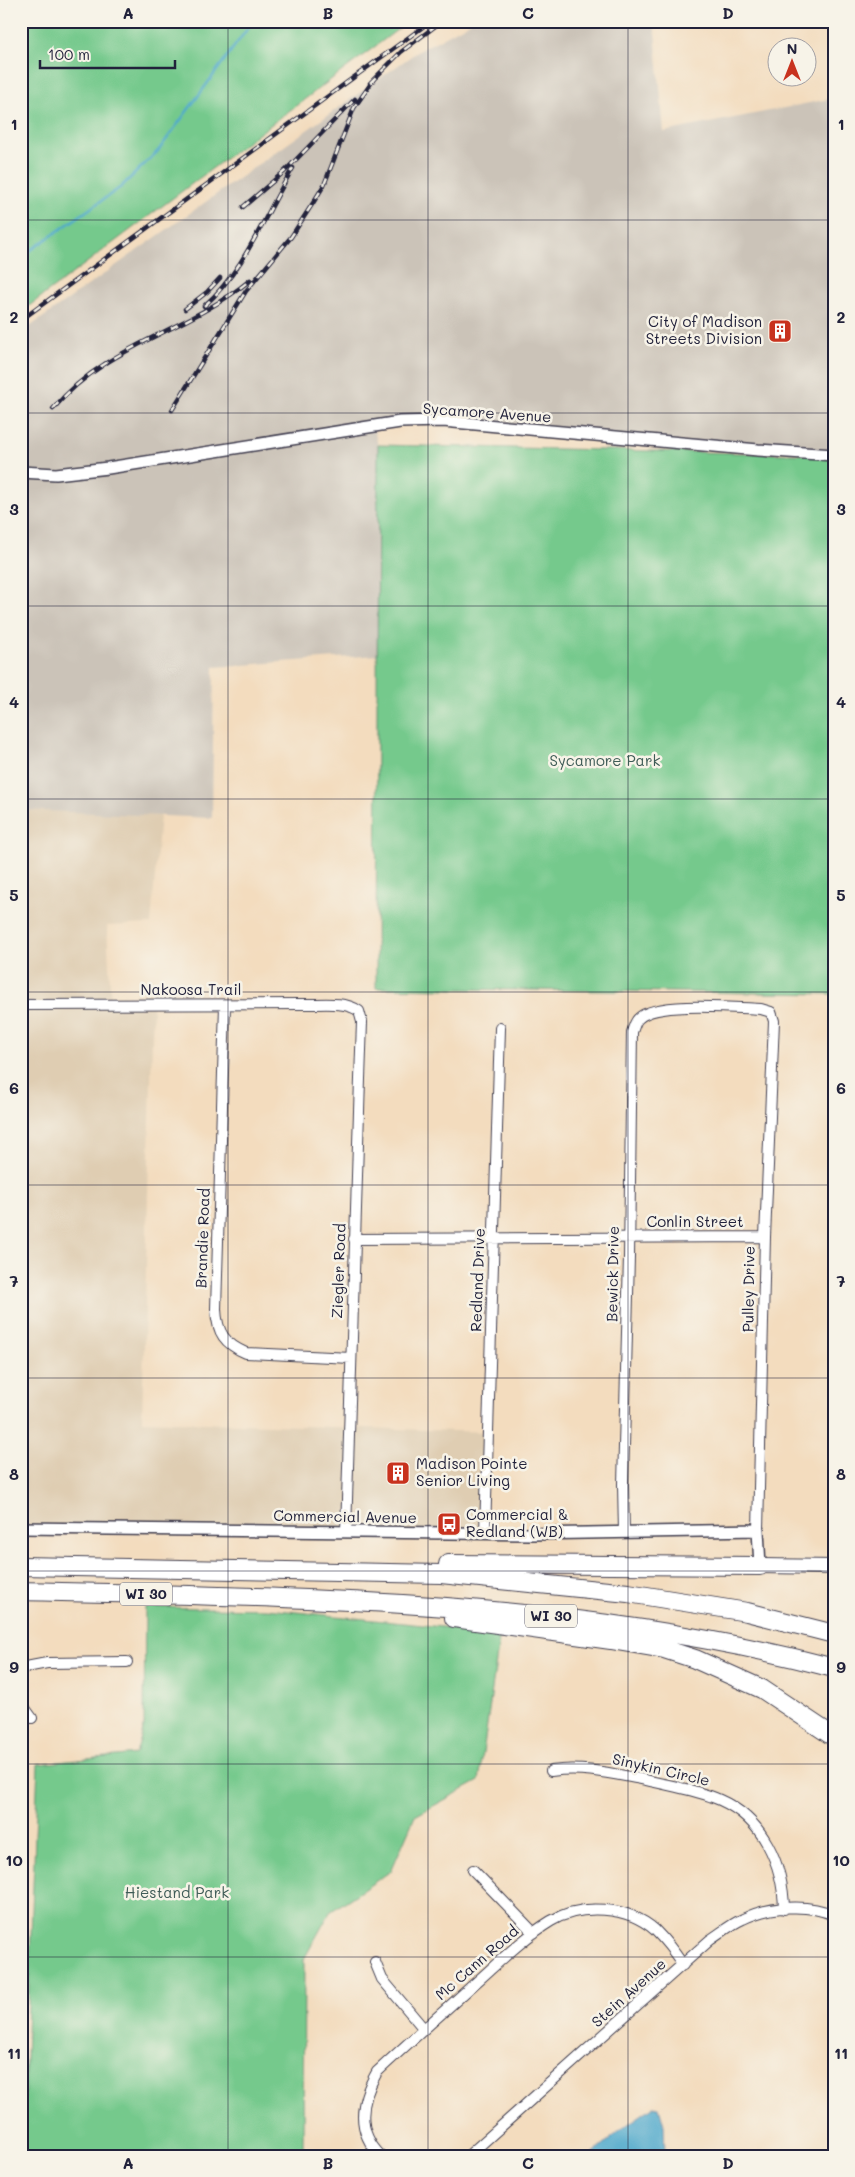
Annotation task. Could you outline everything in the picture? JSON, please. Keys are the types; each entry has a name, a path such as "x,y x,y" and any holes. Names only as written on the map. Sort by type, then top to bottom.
{"highway":[{"path":"293,1570 428,1564 760,1566"},
{"name":"WI 30","path":"21,1566 441,1574 619,1592 747,1612 834,1634"},
{"name":"WI 30","path":"21,1591 264,1597 490,1609 560,1617 705,1639 834,1668"},
{"path":"264,1597 467,1619 611,1640 664,1650 695,1659 762,1689 834,1737"}],"main road":[{"path":"760,1566 834,1567"}],"street":[{"name":"Sycamore Avenue","path":"21,472 56,474 136,464 400,422 443,421 758,450 834,455"},
{"name":"Nakoosa Trail","path":"21,1005 344,1005 354,1007 359,1011"},
{"name":"Brandie Road","path":"225,1005 217,1326 231,1346 246,1353 351,1358"},
{"name":"Bewick Drive","path":"624,1532 623,1484 632,1032 638,1018 658,1010 688,1007 761,1009 771,1012"},
{"name":"Ziegler Road","path":"346,1532 362,1022 359,1011"},
{"name":"Pulley Drive","path":"760,1566 758,1530 765,1237 774,1036 774,1021 771,1012"},
{"name":"Redland Drive","path":"485,1533 500,1028"},
{"name":"Conlin Street","path":"354,1239 765,1237"},
{"name":"Commercial Avenue","path":"21,1528 485,1533 758,1530"},
{"path":"21,1668 47,1663 127,1662"},
{"path":"21,1703 32,1718"},
{"name":"Sinykin Circle","path":"552,1771 572,1768 593,1769 721,1800 744,1816 759,1830 775,1858 783,1889 784,1908"},
{"path":"473,1870 534,1933"},
{"name":"Stein Avenue","path":"468,2156 710,1940 735,1923 754,1914 784,1908 804,1908 825,1911 834,1915"},
{"name":"Mc Cann Road","path":"381,2156 368,2138 363,2120 366,2091 377,2072 534,1933 552,1920 574,1912 592,1909 612,1911 632,1917 654,1929 683,1965"},
{"path":"374,1962 382,1978 424,2029"}],"shaded area":[{"path":"473,21 654,21 664,132 834,98 834,455 443,421 373,427 378,445 378,655 214,667 212,818 21,810 21,333 417,52"},
{"path":"21,810 160,815 151,924 107,926 111,1005 153,1005 142,1421 488,1432 485,1533 21,1528"}],"green space":[{"path":"21,21 409,21 21,312"},
{"name":"Sycamore Park","path":"378,445 834,455 834,994 376,988"},
{"name":"Hiestand Park","path":"145,1607 268,1609 500,1633 479,1781 415,1816 391,1871 330,1912 304,1959 303,2156 21,2156 21,2106 24,2106 38,1764 136,1754 144,1727"}],"water":[{"path":"654,2106 659,2107 664,2125 665,2156 590,2156 627,2125"}],"waterway":[{"path":"21,257 121,187 158,151 253,21"}],"railway":[{"path":"21,320 431,21"},
{"path":"370,83 401,52 442,21"},
{"path":"172,410 246,291 291,237 324,185 354,108 374,79"},
{"path":"243,207 285,171 355,99"},
{"path":"204,306 218,292 243,259 293,168"},
{"path":"185,309 207,292 220,278"},
{"path":"53,409 98,368 201,313 226,298 250,280"}],"place":[{"name":"City of Madison Streets Division","path":"780,331"},
{"name":"Madison Pointe Senior Living","path":"398,1473"},
{"name":"Commercial & Redland (WB)","path":"449,1524"}]}
